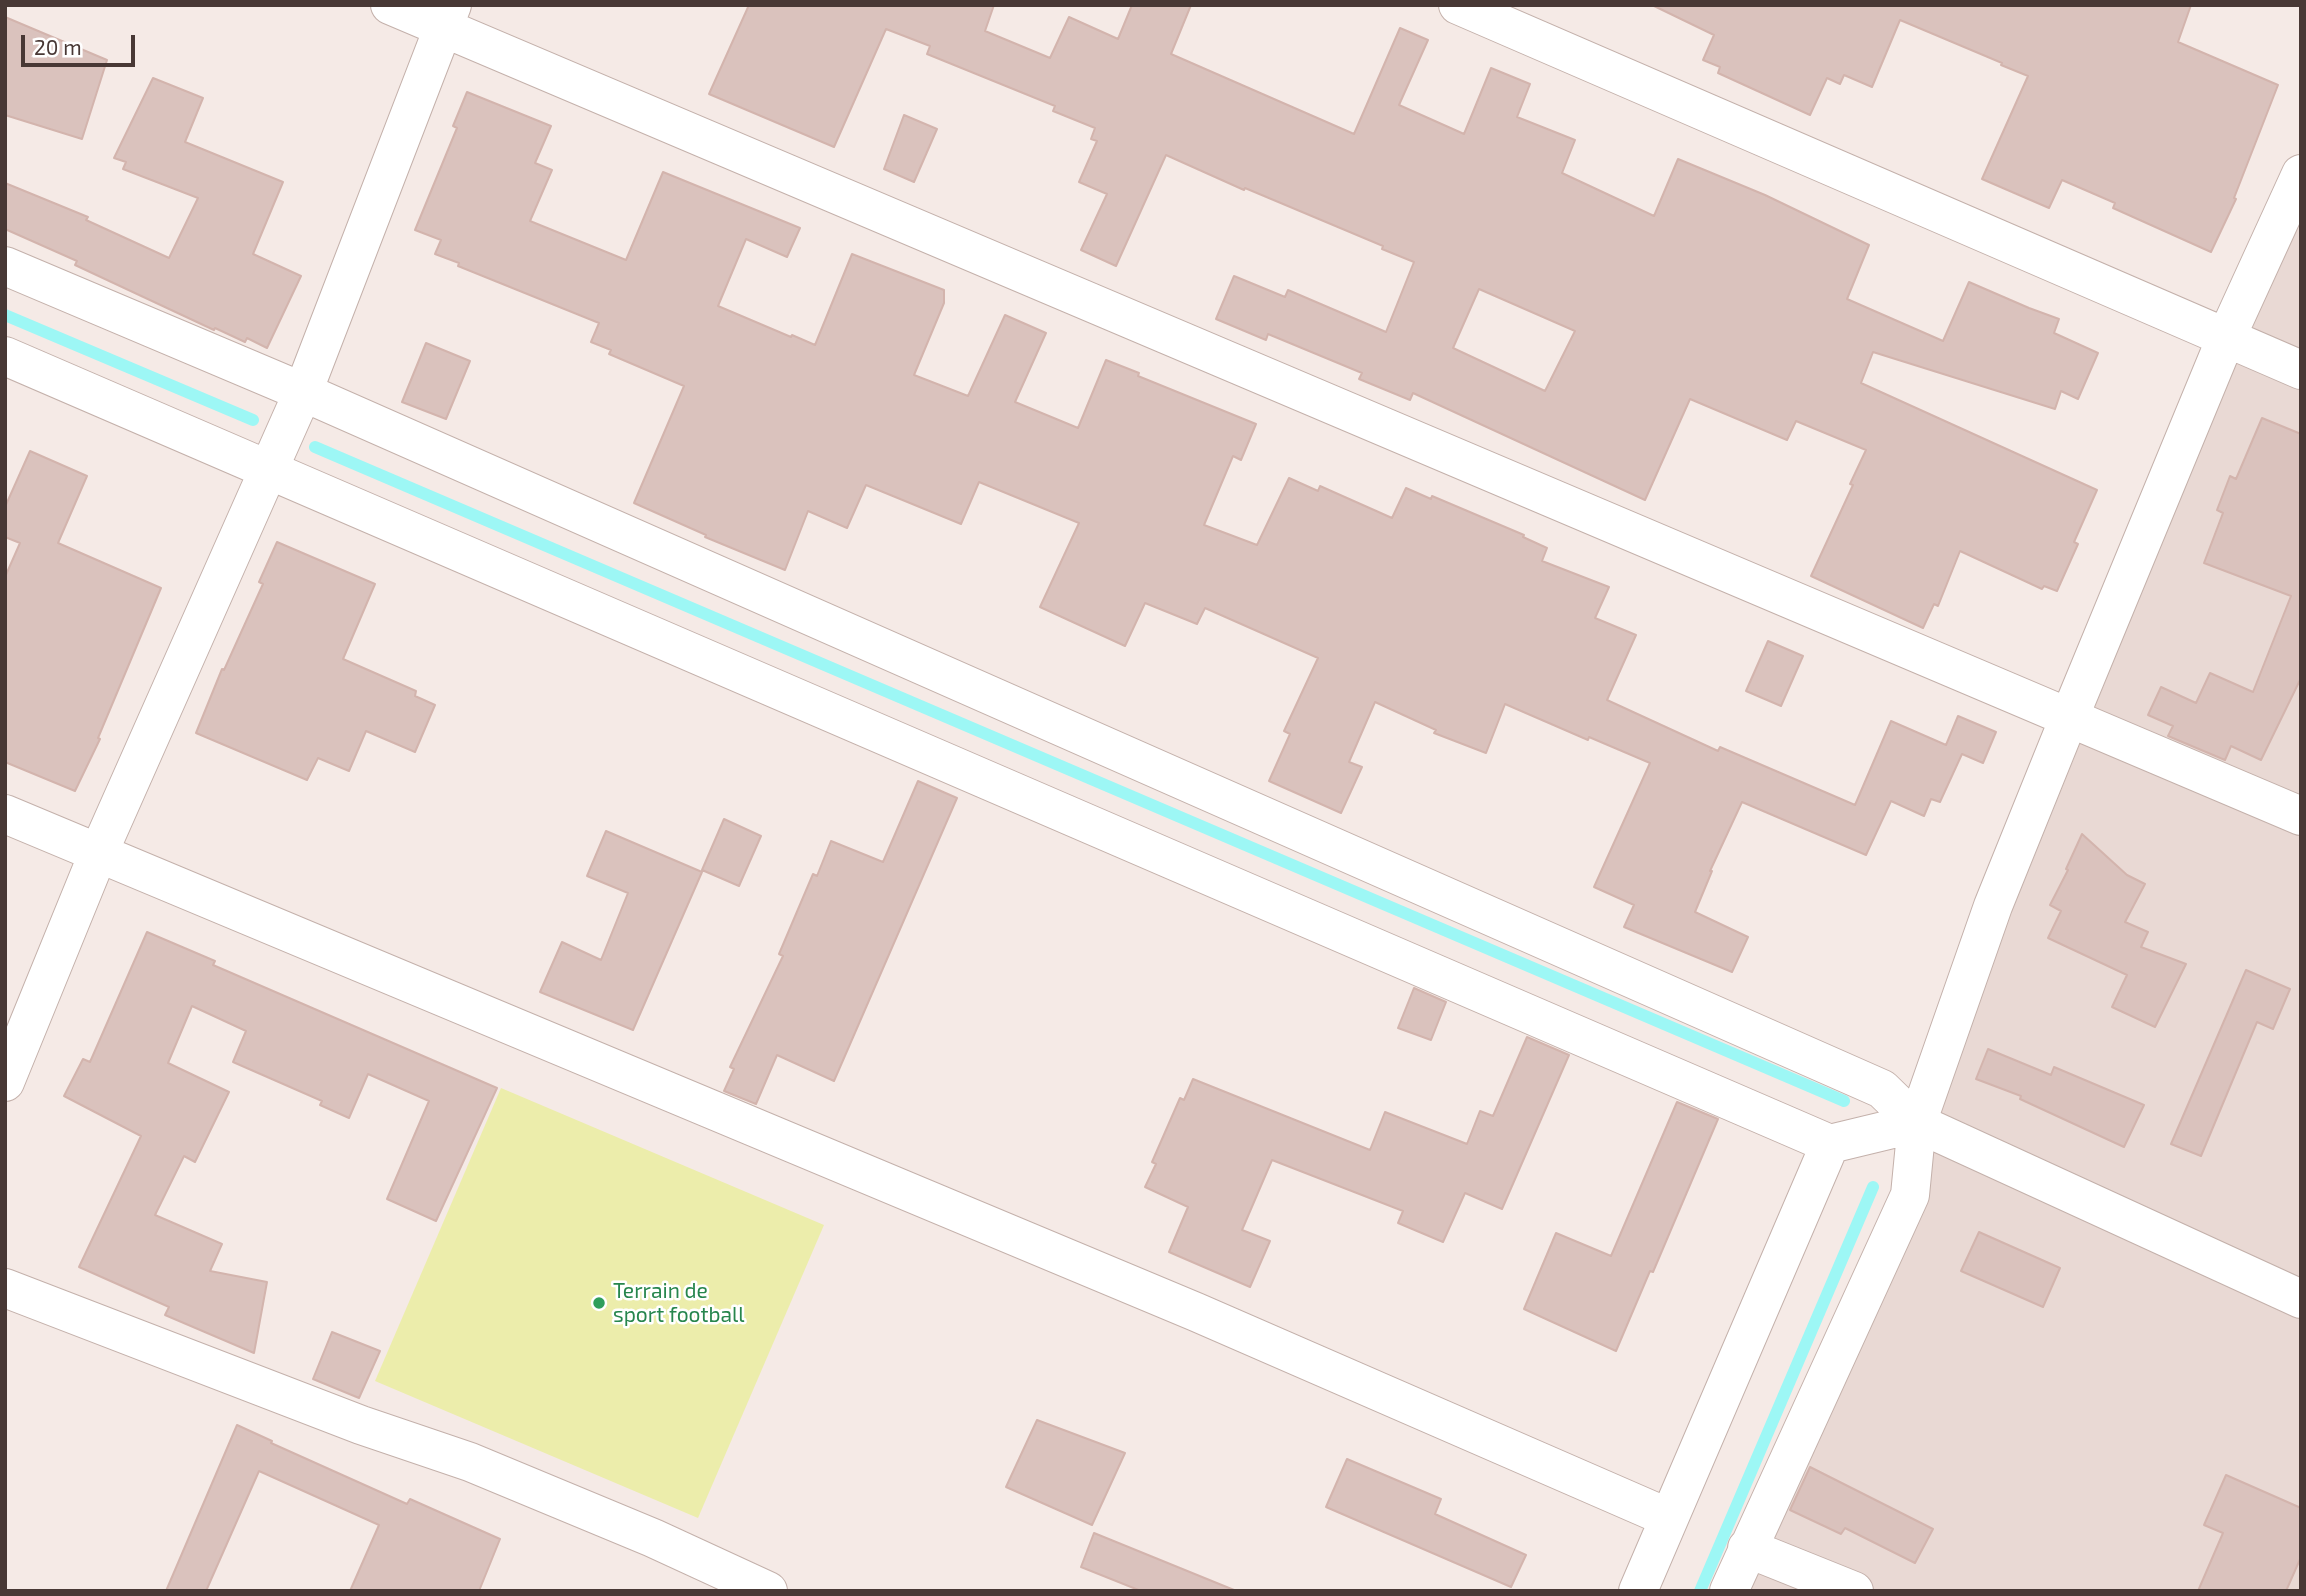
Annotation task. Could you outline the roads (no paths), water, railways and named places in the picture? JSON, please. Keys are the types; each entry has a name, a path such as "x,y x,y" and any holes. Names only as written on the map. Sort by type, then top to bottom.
{"street":[{"path":"390,5 447,17 2068,718 2301,816"},
{"path":"1458,5 2301,370"},
{"path":"5,1082 98,854 298,403 447,17"},
{"path":"1729,1591 1910,1195 1917,1123 1993,906 2226,338 2301,174"},
{"path":"5,266 298,403 1882,1089 1917,1123 2301,1299"},
{"path":"5,356 273,460 1830,1144 1917,1123"},
{"path":"5,814 1196,1311 1669,1518"},
{"path":"1638,1591 1830,1144"},
{"path":"5,1288 361,1425 470,1462 653,1538 768,1591"},
{"path":"1747,1548 1854,1591"}],"waterway":[{"path":"5,315 253,420"},
{"path":"315,447 1844,1101"},
{"path":"1700,1591 1873,1187"}],"place":[{"name":"Terrain de sport football","path":"599,1303"}]}
